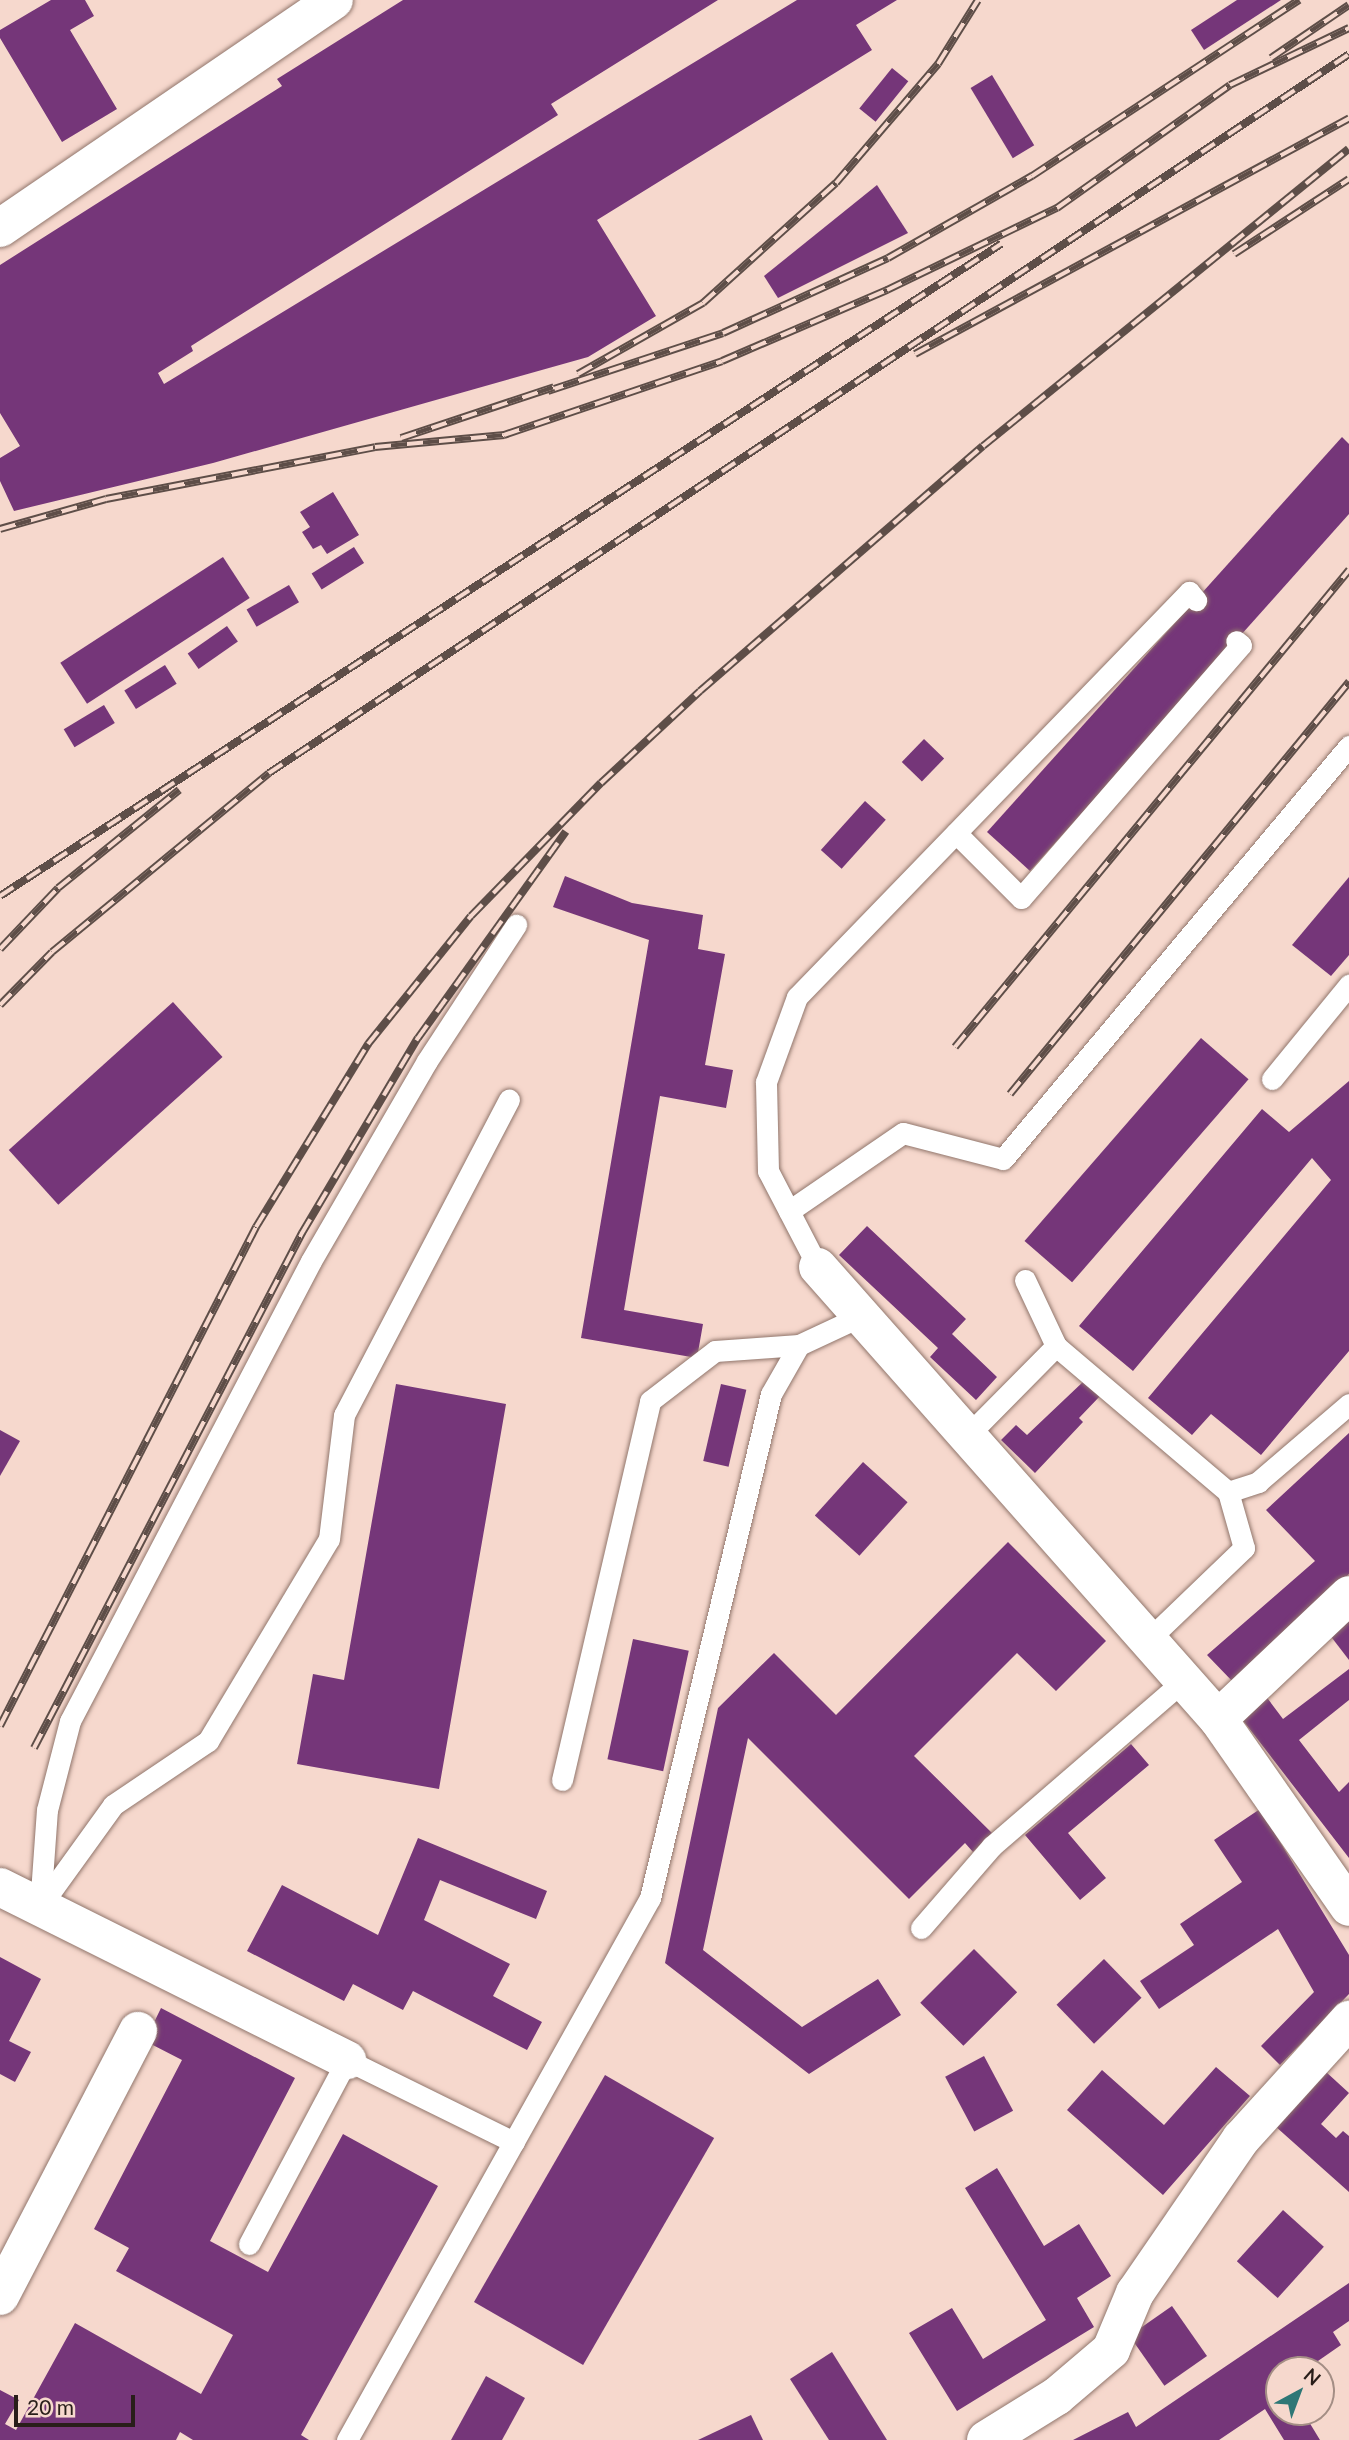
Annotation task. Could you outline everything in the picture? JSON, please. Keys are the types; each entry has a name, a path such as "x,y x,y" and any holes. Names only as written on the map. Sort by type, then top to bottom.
{"street":[{"path":"0,228 334,0"},
{"path":"818,1267 1218,1719 1349,1907"},
{"path":"1218,1719 1349,1595"},
{"path":"0,1887 347,2060"},
{"path":"986,2440 1058,2396 1111,2350 1135,2292 1241,2138 1349,2020"},
{"path":"0,2296 138,2031"}],"lane":[{"path":"818,1267 768,1171 766,1082 797,997 1189,592 1196,600"},
{"path":"956,833 1021,898 1241,645 1236,640"},
{"path":"789,1211 903,1133 1003,1159 1349,746"},
{"path":"40,1907 47,1811 70,1721 311,1261 427,1061 516,925"},
{"path":"1272,1079 1349,985"},
{"path":"40,1907 113,1805 208,1741 329,1539 344,1415 509,1100"},
{"path":"1026,1280 1056,1346 1228,1492 1244,1548 1148,1640"},
{"path":"562,1780 650,1401 715,1351 799,1345 861,1316"},
{"path":"348,2440 650,1898 771,1394 799,1345"},
{"path":"967,1436 1056,1346"},
{"path":"1228,1492 1258,1482 1349,1404"},
{"path":"921,1928 992,1846 1184,1680"},
{"path":"249,2244 347,2060 514,2142"}],"building":[{"path":"51,0 85,0 94,16 70,30 117,109 62,142 0,38 0,30"},
{"path":"403,0 718,0 551,104 558,115 191,346 193,351 158,373 164,384 797,0 897,0 856,25 872,50 597,220 656,316 588,357 213,463 14,511 0,481 0,458 20,446 0,413 0,265 282,86 277,79"},
{"path":"1237,0 1281,0 1204,50 1191,30"},
{"path":"892,68 908,81 876,122 859,108"},
{"path":"992,75 1034,145 1013,158 971,88"},
{"path":"877,185 908,233 778,298 764,276"},
{"path":"1342,437 1349,444 1349,514 1030,871 987,832"},
{"path":"333,492 359,535 327,554 321,545 313,549 302,532 310,527 300,512"},
{"path":"354,547 364,563 322,590 312,573"},
{"path":"223,557 250,598 87,704 60,663"},
{"path":"289,585 299,602 257,627 247,610"},
{"path":"227,626 238,642 199,669 188,654"},
{"path":"165,665 177,684 136,709 124,690"},
{"path":"104,705 115,723 75,747 64,729"},
{"path":"924,739 944,758 922,781 902,762"},
{"path":"865,801 886,820 842,869 821,850"},
{"path":"565,876 632,903 703,915 698,949 725,954 705,1065 733,1070 726,1108 660,1096 624,1310 703,1324 697,1358 581,1338 649,940 553,907"},
{"path":"1349,877 1349,955 1331,976 1292,945"},
{"path":"173,1002 223,1057 58,1205 9,1150"},
{"path":"1201,1038 1249,1079 1072,1282 1025,1241"},
{"path":"1349,1081 1349,1351 1261,1455 1211,1414 1192,1435 1148,1398 1331,1180 1312,1158 1133,1371 1079,1326 1262,1109 1289,1132"},
{"path":"867,1226 966,1319 952,1334 997,1377 976,1400 930,1357 938,1348 839,1255"},
{"path":"1085,1380 1101,1395 1079,1418 1083,1422 1035,1473 1001,1440 1016,1425 1027,1435"},
{"path":"396,1384 506,1404 439,1789 297,1764 313,1674 344,1680"},
{"path":"721,1384 746,1390 729,1467 703,1461"},
{"path":"0,1430 20,1441 0,1476"},
{"path":"1349,1433 1349,1574 1234,1683 1207,1655 1315,1561 1266,1510"},
{"path":"863,1462 908,1502 859,1556 815,1516"},
{"path":"1008,1542 1106,1641 1056,1691 1017,1653 914,1756 992,1833 973,1852 965,1843 909,1899 748,1738 703,1950 802,2027 878,1979 901,2015 809,2074 665,1963 718,1708 774,1653 836,1715"},
{"path":"1349,1618 1349,1660 1329,1634"},
{"path":"633,1639 689,1651 663,1771 607,1759"},
{"path":"1349,1669 1349,1700 1299,1740 1339,1792 1349,1782 1349,1858 1235,1710 1262,1691 1283,1719"},
{"path":"1131,1744 1149,1765 1068,1833 1106,1878 1080,1900 1025,1835"},
{"path":"1260,1809 1349,1955 1349,1994 1280,2065 1261,2046 1314,1992 1278,1929 1159,2009 1140,1981 1194,1945 1180,1924 1242,1882 1214,1840"},
{"path":"418,1838 547,1891 536,1919 440,1880 424,1920 510,1964 493,1996 542,2022 527,2050 413,1991 403,2010 353,1984 344,2001 247,1951 282,1885 378,1935"},
{"path":"974,1949 1017,1992 963,2046 920,2003"},
{"path":"0,1957 41,1979 9,2041 31,2052 15,2082 0,2074"},
{"path":"1104,1959 1142,1998 1094,2044 1057,2005"},
{"path":"161,2008 295,2078 210,2241 268,2272 343,2134 438,2186 301,2435 309,2440 193,2440 180,2432 176,2440 0,2440 0,2390 19,2400 5,2424 16,2430 75,2323 201,2394 233,2335 116,2271 129,2248 94,2229 182,2060 145,2041"},
{"path":"984,2056 1013,2111 974,2131 945,2077"},
{"path":"1216,2067 1250,2096 1163,2195 1067,2110 1102,2070 1164,2125"},
{"path":"1325,2071 1349,2093 1321,2124 1336,2138 1343,2131 1349,2136 1349,2192 1275,2126"},
{"path":"605,2075 714,2138 583,2365 474,2302"},
{"path":"997,2168 1044,2246 1079,2224 1111,2276 1077,2298 1094,2327 957,2411 909,2333 952,2308 983,2359 1046,2320 965,2188"},
{"path":"1283,2210 1324,2247 1278,2298 1237,2261"},
{"path":"1349,2283 1349,2321 1333,2332 1341,2345 1325,2356 1265,2356 1265,2409 1219,2440 1073,2440 1128,2412 1136,2427"},
{"path":"1172,2306 1207,2356 1164,2386 1129,2336"},
{"path":"832,2352 887,2440 829,2440 790,2379"},
{"path":"486,2376 525,2398 502,2440 451,2440"},
{"path":"751,2415 763,2440 698,2440"},
{"path":"1275,2426 1312,2426 1320,2440 1284,2440"}],"railway":[{"path":"578,374 703,303 836,183 938,64 978,0"},
{"path":"548,391 723,333 888,258 1032,176 1299,0"},
{"path":"1271,58 1349,5"},
{"path":"0,529 106,499 375,447 504,435 722,361 887,290 1057,208 1230,85 1349,28"},
{"path":"0,1005 52,952 269,773 1349,54"},
{"path":"915,354 1349,118"},
{"path":"0,1726 256,1227 368,1044 471,916 601,783 700,691 983,446 1349,149"},
{"path":"1234,254 1349,179"},
{"path":"0,896 1001,244"},
{"path":"401,438 554,387"},
{"path":"955,1047 1349,570"},
{"path":"1010,1094 1349,682"},
{"path":"0,949 58,888 179,790"},
{"path":"34,1748 302,1233 418,1038 566,831"}]}
